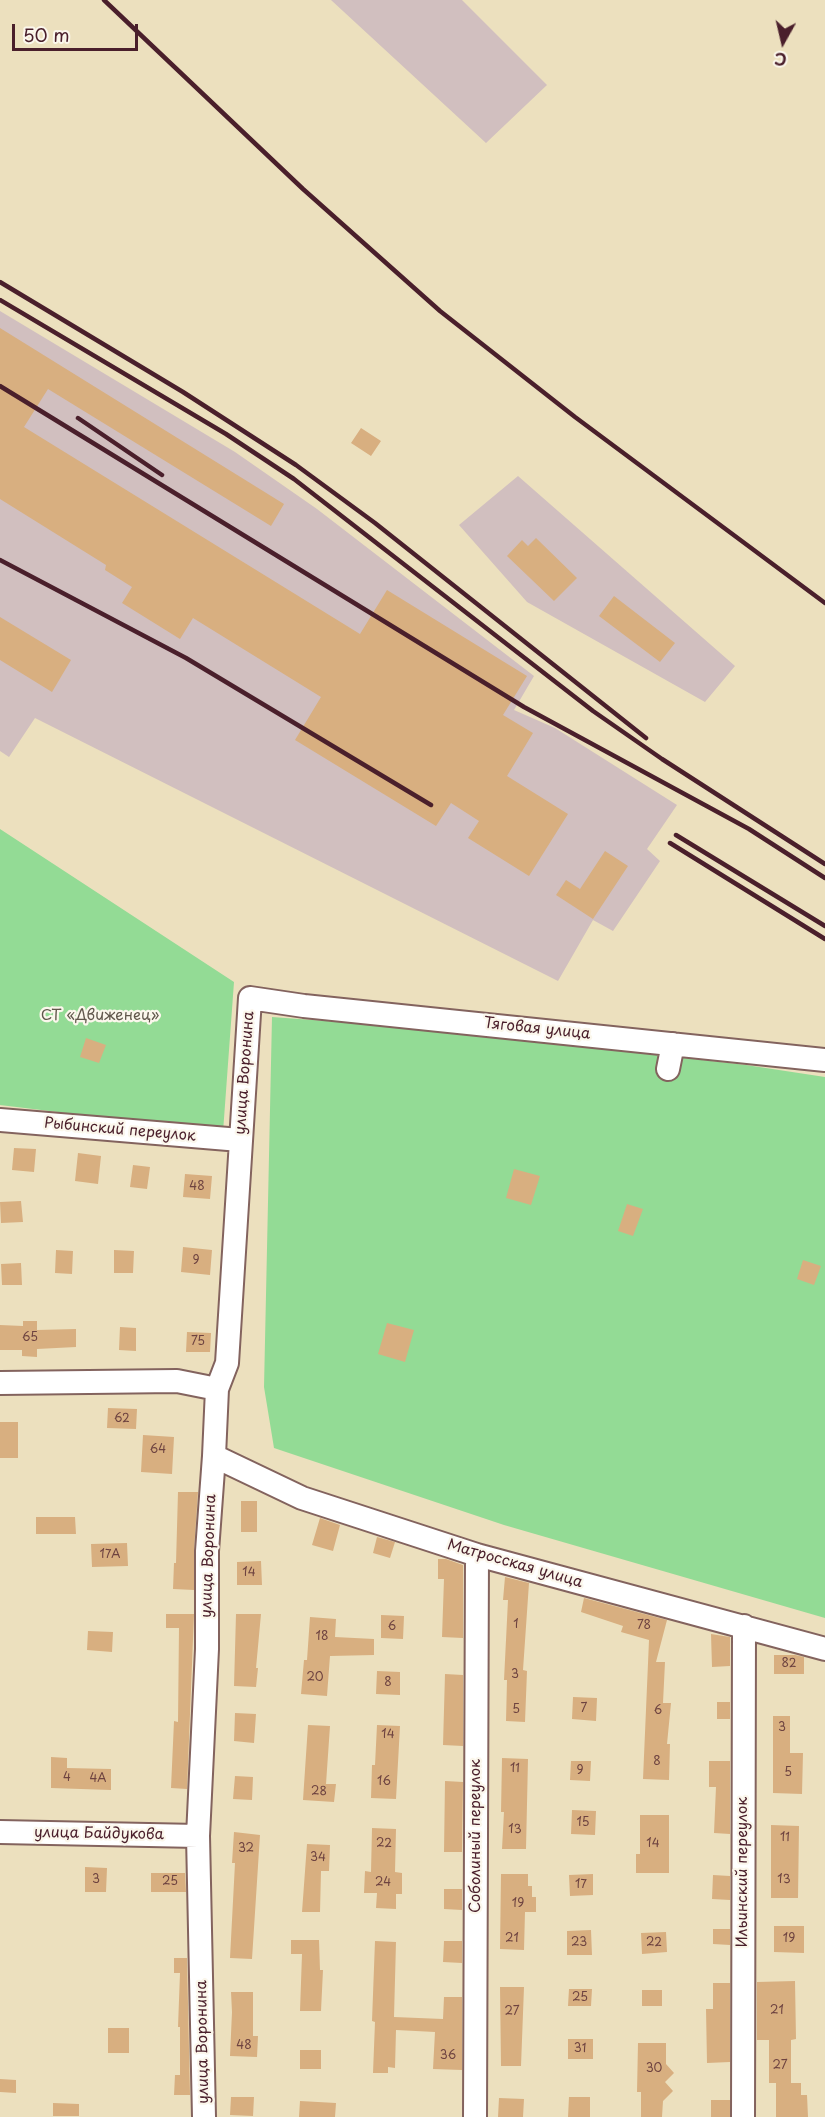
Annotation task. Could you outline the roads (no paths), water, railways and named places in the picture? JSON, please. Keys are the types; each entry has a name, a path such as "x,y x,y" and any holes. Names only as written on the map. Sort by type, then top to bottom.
{"street":[{"name":"Тяговая улица","path":"250,998 304,1006 825,1060"},
{"name":"улица Воронина","path":"204,2117 198,1836 207,1650 207,1551 217,1389 228,1363 250,998"},
{"path":"669,1069 673,1044"},
{"name":"Рыбинский переулок","path":"0,1120 240,1140"},
{"path":"0,1383 177,1381 217,1389"},
{"name":"Матросская улица","path":"214,1456 302,1498 477,1555 825,1649"},
{"name":"Соболиный переулок","path":"475,2117 477,1555"},
{"name":"Ильинский переулок","path":"742,2117 744,1626"},
{"name":"улица Байдукова","path":"0,1832 198,1836"}],"railway":[{"path":"104,0 303,189 440,311 575,417 825,603"},
{"path":"0,282 183,392 296,465 375,523 646,738"},
{"path":"0,300 226,434 294,479 593,711 662,759 825,864"},
{"path":"0,386 524,707 749,829 825,878"},
{"path":"78,418 162,475"},
{"path":"0,560 186,658 431,805"},
{"path":"676,835 825,926"},
{"path":"670,843 825,939"}],"park label":[{"name":"СТ «Движенец»","path":"100,1016"}]}
